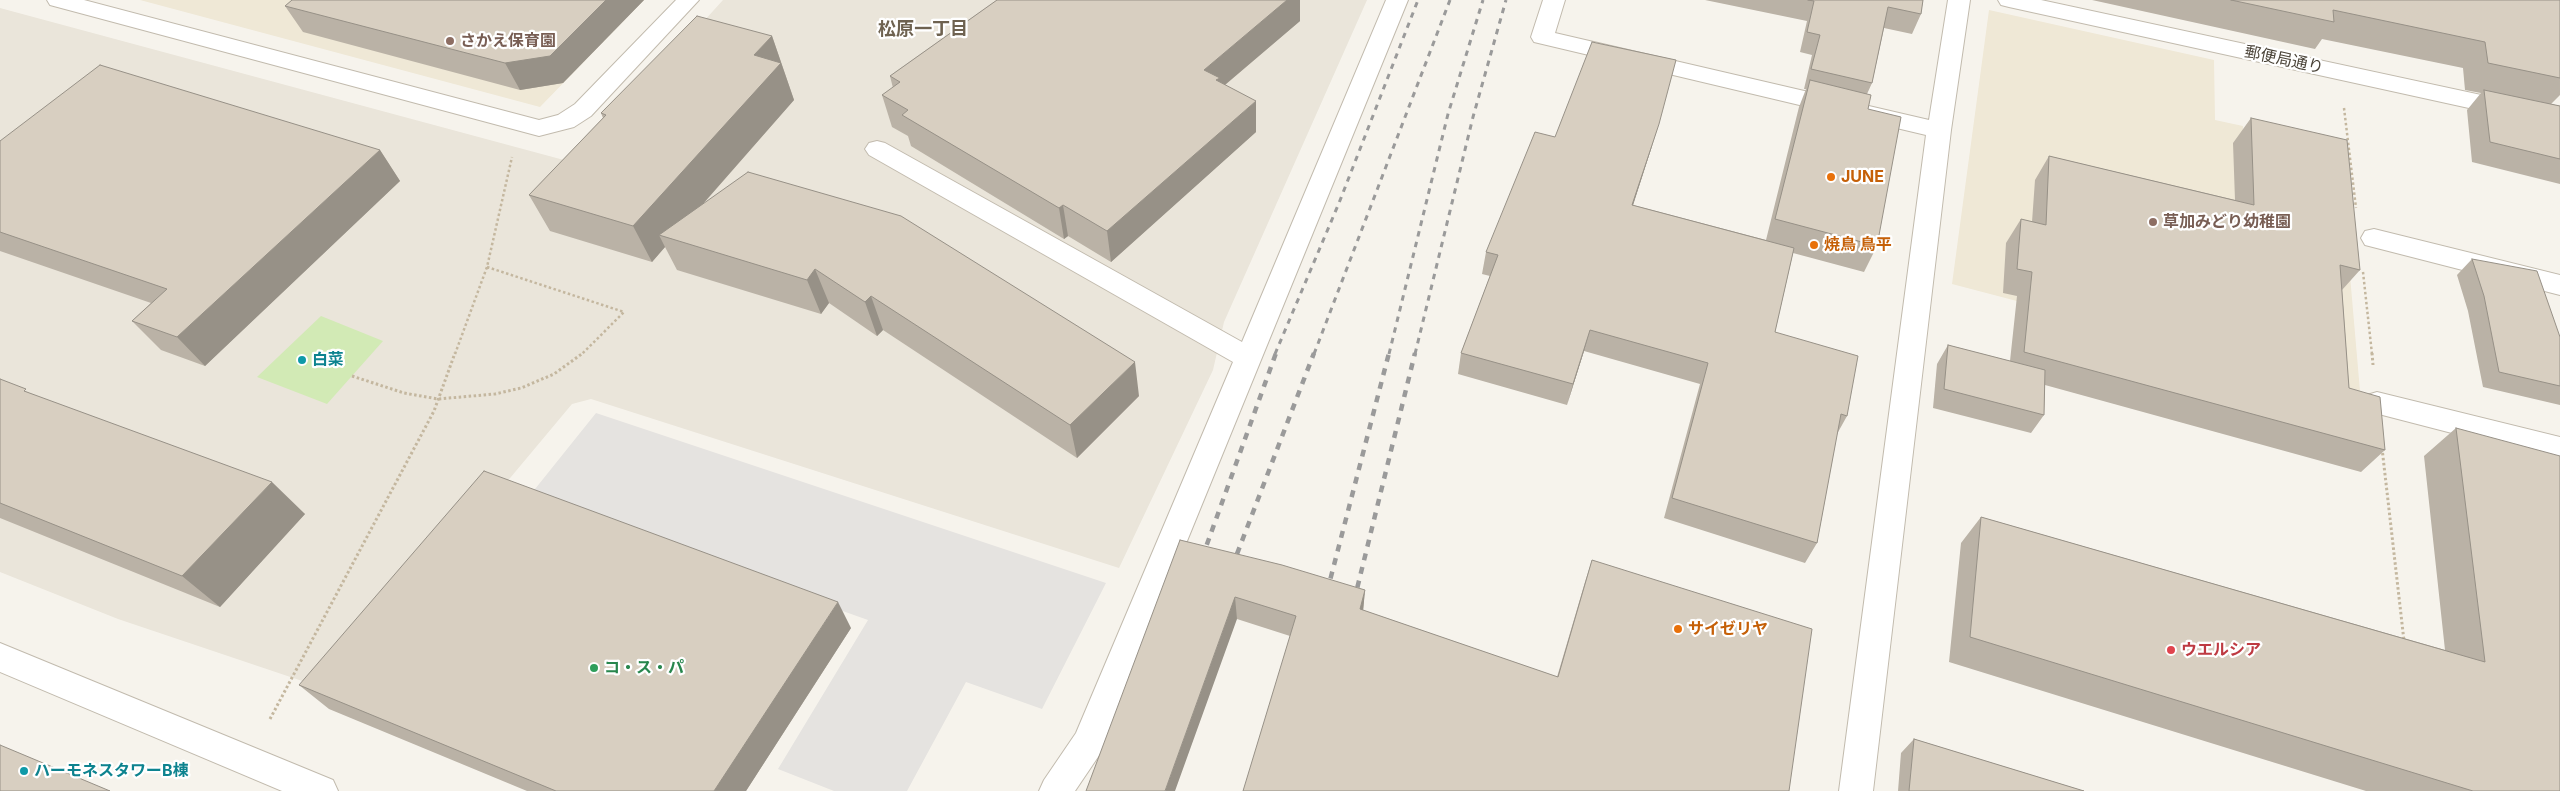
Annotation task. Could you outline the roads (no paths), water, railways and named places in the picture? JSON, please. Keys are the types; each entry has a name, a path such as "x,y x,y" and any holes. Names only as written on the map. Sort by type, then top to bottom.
{"street":[{"path":"58,0 504,121 539,128 566,121 583,110 688,0"},
{"path":"1056,791 1088,743 1397,0"},
{"path":"1554,0 1542,37 1939,130"},
{"path":"1856,791 1939,130 1959,0"},
{"name":"郵便局通り","path":"2009,0 2560,120"},
{"path":"877,148 1248,358"},
{"path":"2374,238 2560,285"},
{"path":"2377,403 2560,449"},
{"path":"0,657 321,791"}],"railway":[{"path":"1275,354 1339,203 1418,0"},
{"path":"1314,354 1450,0"},
{"path":"1389,354 1448,114 1483,0"},
{"path":"1415,354 1473,117 1506,0"},
{"path":"1202,558 1276,353"},
{"path":"1232,567 1314,353"},
{"path":"1327,592 1389,353"},
{"path":"1354,601 1415,353"}],"place":[{"name":"さかえ保育園","path":"450,41"},
{"name":"JUNE","path":"1831,177"},
{"name":"草加みどり幼稚園","path":"2153,222"},
{"name":"焼鳥 鳥平","path":"1814,245"},
{"name":"白菜","path":"302,360"},
{"name":"サイゼリヤ","path":"1678,629"},
{"name":"ウエルシア","path":"2171,650"},
{"name":"コ・ス・パ","path":"594,668"},
{"name":"ハーモネスタワーB棟","path":"24,771"}],"district":[{"name":"松原一丁目","path":"923,30"}]}
